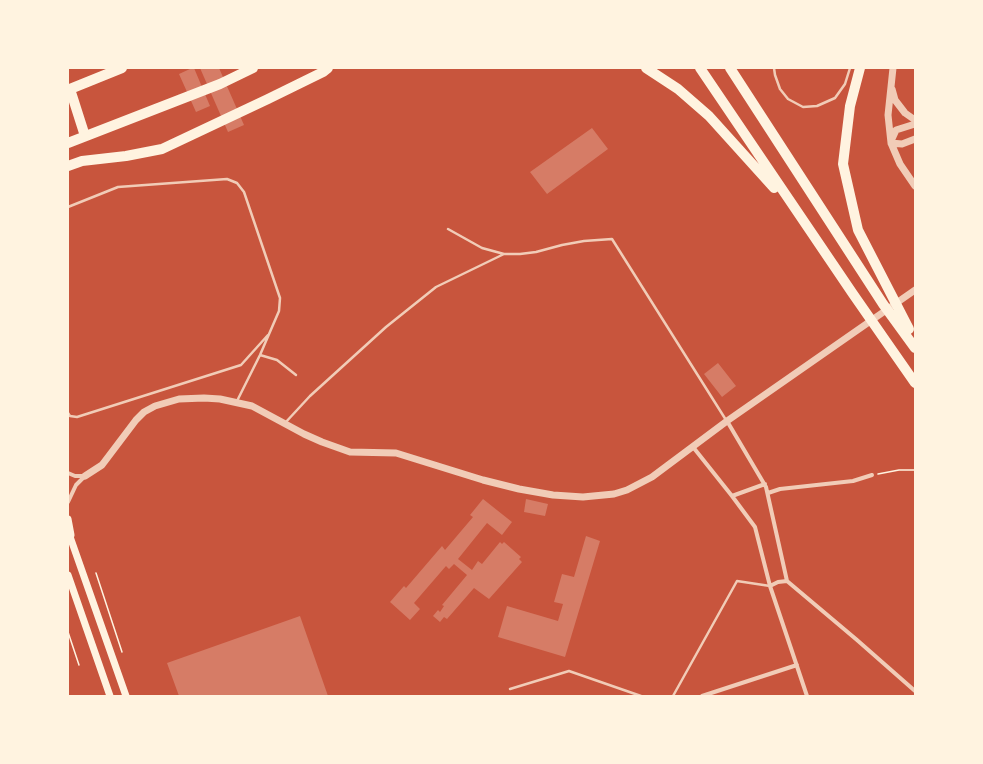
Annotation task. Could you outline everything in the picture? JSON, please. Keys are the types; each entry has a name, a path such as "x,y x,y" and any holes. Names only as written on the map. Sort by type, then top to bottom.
{"highway":[{"path":"85,136 70,89 122,68"},
{"path":"68,143 220,84 253,68"},
{"path":"68,166 82,161 126,156 162,149 268,99 323,72 328,68"},
{"path":"646,68 678,89 709,116 797,212"},
{"path":"700,68 867,315 885,338 915,383"},
{"path":"730,68 883,304 903,325 915,342"},
{"path":"860,68 850,106 843,164 858,230 915,348"}],"main road":[{"path":"68,519 72,541"},
{"path":"68,531 126,696"},
{"path":"68,575 110,696"}],"street":[{"path":"893,68 888,115 890,144 900,164 915,186"},
{"path":"891,84 895,100 905,113 915,120"},
{"path":"890,144 896,130 915,124"},
{"path":"890,144 902,144 915,139"},
{"path":"68,502 76,485 85,476 102,465 136,420 144,412 155,406 190,397 220,399 252,406 284,424 322,442 350,452 396,453 504,485 553,495 599,496 614,494 627,490 652,477 727,421 915,290"},
{"path":"727,421 765,484 787,581 915,691"},
{"path":"693,447 732,496 754,528 770,586 807,696"},
{"path":"68,473 75,476 85,476"},
{"path":"768,493 780,489 853,481 872,475"},
{"path":"732,496 765,484"},
{"path":"770,586 778,582 787,581"},
{"path":"702,696 797,665"}],"lane":[{"path":"774,68 780,89 788,99 803,107 817,106 835,98 845,84 850,68"},
{"path":"68,207 118,186 227,179 237,183 244,192 280,298 280,311 236,402"},
{"path":"448,229 482,248 504,254 536,252 584,241 612,239 727,421"},
{"path":"284,424 310,396 386,327 436,287 504,254"},
{"path":"68,413 70,416 77,417 241,365 270,333"},
{"path":"260,355 277,360 296,375"},
{"path":"673,696 737,581 770,586"},
{"path":"510,689 569,671 641,696"}],"path":[{"path":"872,475 899,470 915,470"},
{"path":"96,574 122,652"},
{"path":"68,632 78,665"}],"building":[{"path":"194,68 210,106 196,112 179,74"},
{"path":"200,68 219,68 244,125 228,132"},
{"path":"592,128 608,149 547,194 530,172"},
{"path":"718,363 736,386 722,397 704,374"},
{"path":"483,499 512,522 502,535 487,523 458,559 472,570 478,561 482,564 500,542 502,544 504,542 521,557 519,559 522,562 489,599 474,588 447,619 444,617 440,622 433,616 438,610 440,612 444,606 442,605 467,575 454,564 449,569 446,566 414,603 420,609 410,620 390,602 404,586 406,588 442,546 445,550 473,517 470,515"},
{"path":"526,499 548,504 545,516 524,512"},
{"path":"586,536 600,541 565,657 498,637 507,606 558,621 563,604 554,602 562,574 574,577"},
{"path":"300,616 328,696 179,696 167,663"}]}
